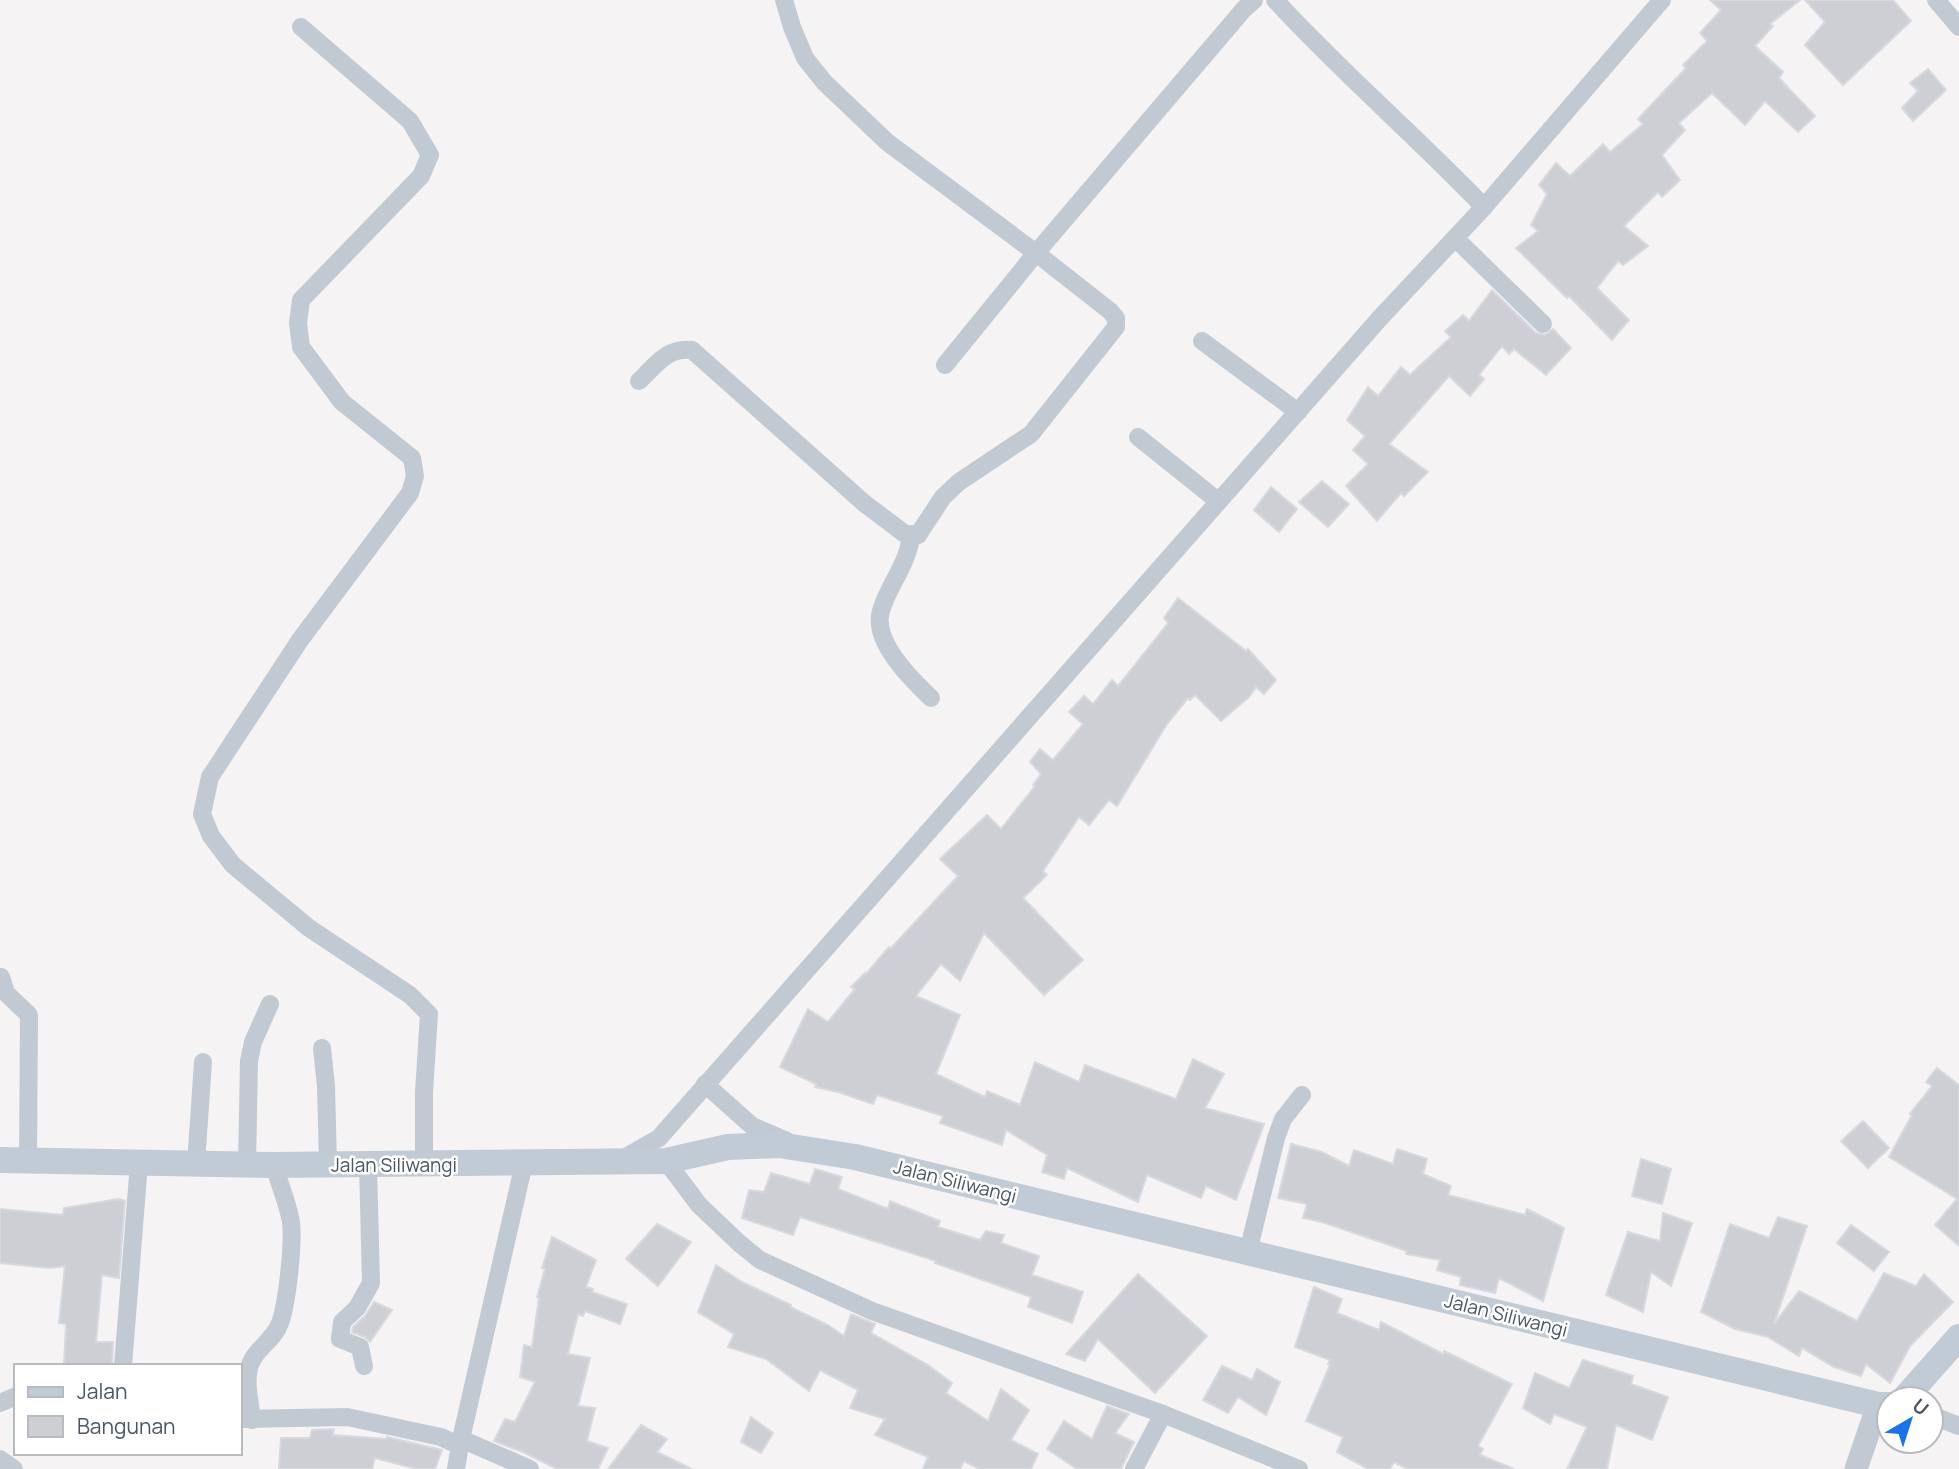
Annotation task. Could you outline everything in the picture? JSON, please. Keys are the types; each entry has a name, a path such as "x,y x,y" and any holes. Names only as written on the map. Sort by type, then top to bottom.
{"main road":[{"name":"Jalan Siliwangi","path":"0,1160 424,1165 666,1161 727,1147 801,1147 855,1157 1875,1403"},
{"path":"1916,1385 1959,1337"}],"street":[{"path":"639,381 665,355 678,349 692,350 864,503 905,534 918,534 943,497 959,482 1031,434 1116,327 1116,318 1110,311 887,142 824,82 805,58 784,0"},
{"path":"945,365 1036,253 1254,0"},
{"path":"1275,0 1341,69 1433,154 1484,207"},
{"path":"617,1161 659,1138 1186,540 1218,500 1380,318 1484,207 1662,0"},
{"path":"1936,0 1959,27"},
{"path":"301,27 410,121 430,155 421,176 301,300 298,323 301,347 342,402 412,458 415,476 410,493 300,640 210,777 202,814 211,836 233,865 309,928 410,996 429,1014 424,1084 424,1165"},
{"path":"1455,238 1543,324"},
{"path":"1202,341 1298,412"},
{"path":"1138,437 1218,500"},
{"path":"912,534 905,560 880,612 879,624 883,639 906,674 931,698"},
{"path":"1,978 6,993 29,1015 28,1161"},
{"path":"247,1165 249,1061 253,1042 270,1004"},
{"path":"322,1048 328,1165"},
{"path":"196,1164 203,1062"},
{"path":"705,1084 752,1126 801,1147"},
{"path":"1248,1252 1276,1138 1283,1119 1301,1095"},
{"path":"666,1161 699,1205 761,1260 872,1311 1163,1414 1299,1469"},
{"path":"123,1364 139,1163"},
{"path":"456,1469 460,1443 532,1163"},
{"path":"274,1165 291,1218 288,1289 280,1325 254,1356 249,1367 246,1420 347,1417 441,1437 530,1469"},
{"path":"364,1366 360,1347 340,1339 342,1322 357,1308 371,1283 368,1165"},
{"path":"1134,1469 1163,1414"},
{"path":"1857,1469 1875,1426"},
{"path":"0,1459 14,1469"}],"building":[{"path":"1710,0 1800,0 1770,24 1773,26 1755,46 1783,72 1779,78 1815,116 1798,132 1765,101 1745,125 1712,93 1679,123 1685,130 1662,155 1680,180 1662,197 1658,192 1624,226 1648,246 1623,265 1618,261 1597,288 1629,320 1612,340 1516,248 1538,231 1531,225 1547,194 1539,185 1556,163 1570,176 1603,144 1610,152 1643,124 1638,119 1686,68 1683,65 1707,41 1700,33 1721,10"},
{"path":"1805,0 1893,0 1911,21 1843,85 1805,45 1825,22"},
{"path":"1928,69 1946,90 1913,121 1902,108 1918,91 1910,83"},
{"path":"1492,290 1536,333 1545,335 1553,329 1571,348 1546,375 1514,349 1509,354 1502,346 1479,375 1484,379 1470,396 1449,376 1389,444 1428,472 1404,496 1401,493 1377,521 1346,486 1368,464 1353,450 1365,436 1347,420 1368,387 1378,396 1401,367 1410,375 1451,337 1445,331 1463,315 1469,321"},
{"path":"1322,481 1349,504 1328,527 1299,502"},
{"path":"1271,487 1297,509 1279,532 1254,510"},
{"path":"1178,598 1246,651 1248,649 1276,680 1264,694 1256,687 1249,697 1221,721 1195,695 1190,700 1188,698 1167,724 1117,806 1109,800 1089,825 1079,817 1043,871 1047,875 1023,898 1083,960 1044,995 984,933 960,981 941,964 916,996 960,1015 936,1074 985,1097 987,1091 1020,1105 1035,1062 1079,1082 1085,1065 1176,1099 1193,1059 1224,1074 1205,1108 1264,1124 1236,1200 1206,1186 1201,1198 1147,1175 1138,1202 1067,1168 1064,1179 1042,1172 1047,1155 1006,1130 1002,1145 940,1123 943,1116 877,1095 873,1104 815,1087 816,1084 780,1067 808,1009 828,1022 855,989 851,987 958,876 940,859 987,815 1001,829 1035,786 1033,785 1041,774 1030,762 1040,749 1053,760 1083,724 1069,712 1084,696 1093,704 1112,680 1118,686 1168,623 1164,618"},
{"path":"1937,1068 1959,1085 1959,1246 1935,1225 1957,1199 1889,1157 1912,1115 1910,1114 1932,1086 1926,1082"},
{"path":"1863,1121 1889,1148 1868,1168 1841,1141"},
{"path":"1291,1144 1322,1152 1349,1166 1354,1150 1393,1164 1397,1149 1427,1159 1423,1174 1451,1186 1448,1195 1525,1215 1527,1209 1564,1228 1543,1301 1499,1278 1495,1293 1460,1285 1461,1277 1437,1270 1440,1260 1406,1254 1407,1251 1303,1218 1307,1204 1278,1198"},
{"path":"1641,1159 1671,1169 1662,1204 1632,1196"},
{"path":"815,1169 842,1177 838,1189 888,1209 890,1201 940,1221 938,1227 980,1240 986,1231 1004,1235 1001,1243 1039,1256 1032,1275 1083,1292 1072,1323 1028,1307 1031,1297 935,1263 936,1261 800,1217 793,1235 742,1218 749,1190 764,1192 771,1173 810,1184"},
{"path":"118,1199 125,1201 119,1278 102,1275 96,1342 113,1342 112,1364 64,1364 66,1324 59,1323 65,1266 50,1268 0,1263 0,1209 63,1215 64,1208"},
{"path":"1663,1213 1692,1223 1671,1286 1651,1272 1643,1312 1606,1295 1628,1232 1660,1241"},
{"path":"1778,1217 1807,1226 1774,1324 1799,1291 1857,1321 1884,1273 1916,1286 1924,1274 1953,1302 1910,1346 1890,1383 1866,1364 1861,1376 1834,1367 1802,1348 1799,1356 1768,1337 1735,1329 1701,1312 1730,1224 1769,1238"},
{"path":"657,1224 691,1242 658,1286 626,1259"},
{"path":"1851,1225 1889,1252 1874,1271 1837,1243"},
{"path":"552,1237 596,1260 586,1287 593,1289 592,1292 627,1304 620,1324 585,1311 583,1316 578,1314 568,1354 590,1358 578,1406 595,1408 587,1441 608,1448 598,1469 557,1469 494,1441 505,1419 515,1422 535,1382 520,1377 524,1345 532,1347 537,1297 545,1269 542,1268"},
{"path":"716,1265 742,1282 791,1305 790,1307 828,1325 844,1336 851,1314 875,1324 871,1333 928,1365 952,1383 946,1393 988,1421 1001,1389 1029,1410 1011,1440 1038,1454 1031,1469 979,1469 964,1461 960,1469 923,1469 928,1457 875,1435 885,1419 850,1408 858,1390 820,1370 809,1391 766,1359 728,1347 734,1334 698,1312"},
{"path":"1138,1274 1207,1336 1155,1393 1098,1339 1085,1361 1066,1354"},
{"path":"1314,1287 1342,1299 1337,1313 1379,1330 1381,1322 1443,1354 1444,1351 1512,1384 1478,1446 1483,1449 1480,1455 1514,1469 1407,1469 1394,1462 1390,1469 1368,1469 1337,1452 1343,1437 1306,1421 1330,1360 1295,1347"},
{"path":"374,1302 392,1310 370,1342 352,1332 353,1327 365,1316"},
{"path":"1583,1360 1633,1376 1631,1384 1668,1397 1652,1440 1616,1425 1607,1469 1567,1469 1587,1427 1554,1414 1550,1424 1523,1408 1535,1373 1569,1388"},
{"path":"1222,1366 1252,1380 1257,1369 1280,1382 1266,1415 1238,1397 1228,1413 1203,1400"},
{"path":"1107,1406 1129,1414 1115,1433 1134,1442 1121,1469 1077,1469 1047,1449 1064,1421 1092,1439"},
{"path":"751,1417 773,1433 761,1453 741,1442"},
{"path":"641,1425 667,1439 657,1452 692,1469 608,1469"},
{"path":"334,1429 333,1435 387,1437 442,1450 435,1469 417,1469 375,1458 372,1469 279,1469 281,1438 310,1438 312,1430"}]}
